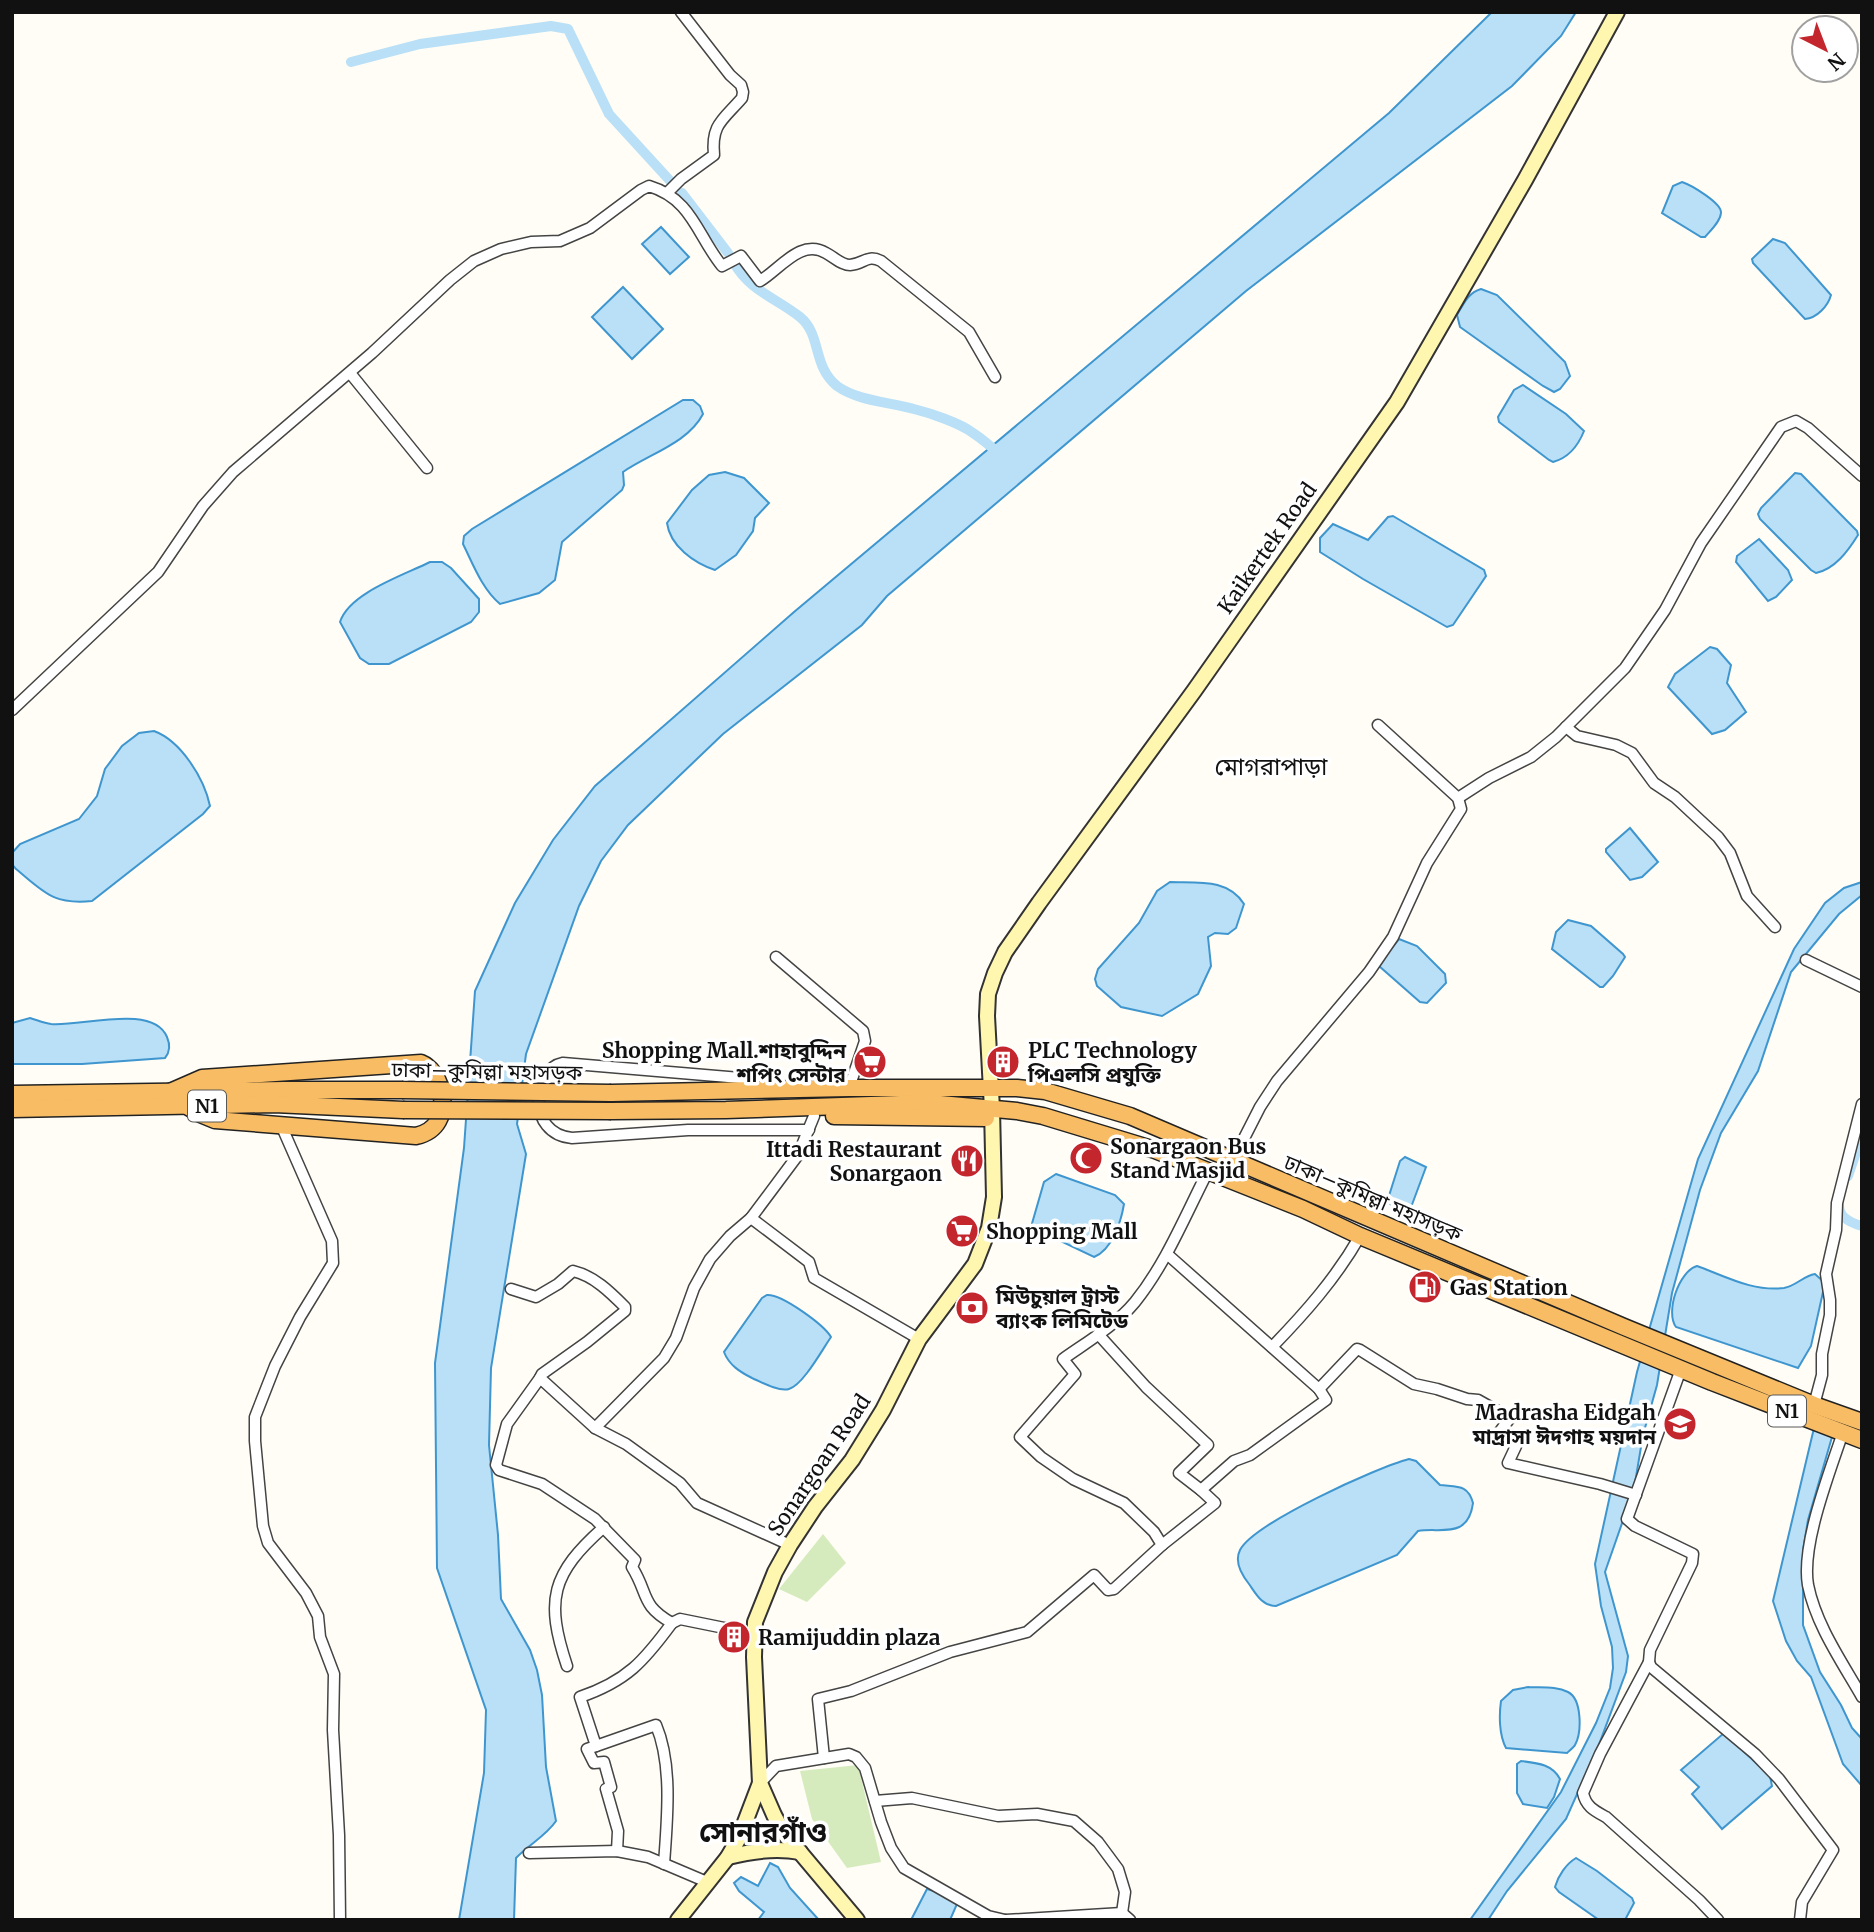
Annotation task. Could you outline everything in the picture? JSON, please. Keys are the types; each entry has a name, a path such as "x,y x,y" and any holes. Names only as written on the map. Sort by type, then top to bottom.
{"highway":[{"path":"170,1092 202,1079 421,1063 433,1071 440,1086 438,1121 424,1134 416,1136 215,1120 198,1114 187,1106"},
{"name":"ঢাকা–কুমিল্লা মহাসড়ক","path":"12,1094 402,1090 611,1093 991,1087 1045,1091 1099,1105 1678,1349 1862,1422"},
{"name":"ঢাকা–কুমিল্লা মহাসড়ক","path":"12,1109 274,1104 403,1110 611,1111 929,1103 993,1113 1043,1116 1155,1150 1303,1209 1360,1236 1675,1367"},
{"path":"694,1110 811,1123 993,1113 1103,1141 1306,1221 1341,1227"},
{"name":"N1","path":"1675,1367 1862,1440"}],"main road":[{"name":"Kaikertek Road","path":"993,1113 988,994 1005,952 1194,691 1397,402 1525,180 1616,12"},
{"name":"Sonargoan Road","path":"857,1920 783,1832 761,1783 755,1622 761,1602 790,1545 858,1450 883,1410 919,1339 975,1264 989,1228 994,1198 993,1113"},
{"name":"Sonargoan Road","path":"678,1920 728,1857 739,1838 761,1783"},
{"path":"728,1857 747,1852 800,1852"}],"street":[{"path":"667,193 681,178 714,155 712,139 715,129 742,98 743,92 741,85 730,75 681,12"},
{"path":"12,710 158,572 203,506 233,472 350,373 474,261 501,249 531,242 560,241 590,228 649,186 667,193 688,212 722,266 741,256 760,281 802,250 823,251 847,265 873,257 881,261 968,332 995,377"},
{"path":"350,373 426,468"},
{"path":"1458,798 1489,778 1531,757 1566,727 1625,668 1665,610 1702,543 1781,427 1796,421 1808,428 1862,476"},
{"path":"1233,1160 1277,1081 1343,1004 1393,937 1427,863 1461,809 1458,798 1378,725"},
{"path":"1566,727 1577,736 1616,745 1632,753 1654,783 1675,797 1718,837 1730,853 1747,896 1775,927"},
{"path":"776,957 863,1031 865,1041 849,1088"},
{"path":"1806,960 1862,987"},
{"path":"595,1428 664,1358 676,1338 694,1288 710,1259 751,1217 798,1155 811,1123 572,1138 556,1135 546,1127 539,1107 545,1074 553,1066 563,1063 740,1078 759,1091"},
{"path":"1814,1405 1822,1375 1822,1354 1830,1315 1826,1274 1836,1230 1837,1203 1862,1104"},
{"path":"281,1125 329,1232 333,1263 300,1317 275,1366 255,1417 255,1441 263,1526 268,1542 306,1593 318,1616 320,1637 334,1674 333,1730 339,1835 340,1920"},
{"path":"1162,1545 1158,1537 1124,1503 1073,1479 1041,1457 1020,1437 1075,1374 1063,1359 1134,1303 1167,1254 1204,1179"},
{"path":"751,1217 809,1262 814,1278 919,1339"},
{"path":"1272,1347 1326,1287 1360,1236"},
{"path":"1167,1254 1319,1389 1326,1400 1250,1455 1234,1461 1201,1490"},
{"path":"510,1289 536,1297 573,1271 588,1275 625,1307 625,1311 608,1326 542,1374 507,1424 496,1465 499,1470 542,1484 604,1527 635,1560 632,1567 654,1613 672,1623"},
{"path":"824,1758 818,1699 851,1692 950,1652 1027,1632 1094,1575 1108,1590 1114,1590 1162,1545 1214,1503 1179,1473 1208,1445 1146,1387 1098,1334"},
{"path":"1319,1389 1360,1349 1414,1384 1478,1400 1510,1418 1499,1434 1516,1446 1508,1463 1636,1495"},
{"path":"1675,1367 1627,1521 1693,1554 1692,1563 1650,1650 1649,1662 1600,1754 1583,1793 1584,1800 1591,1809 1606,1817 1718,1920"},
{"path":"540,1378 595,1428 626,1444 680,1483 697,1503 790,1545"},
{"path":"1843,1432 1817,1508 1808,1582 1831,1643 1862,1697"},
{"path":"567,1666 559,1642 554,1601 560,1578 583,1546 604,1527"},
{"path":"597,1746 580,1697 605,1688 629,1672 649,1654 672,1623 680,1619 754,1634"},
{"path":"1649,1662 1651,1667 1755,1754 1779,1779 1833,1850 1802,1902 1800,1920"},
{"path":"617,1851 618,1831 606,1789 611,1787 604,1762 594,1763 587,1749 656,1725 663,1741 665,1762 667,1819 664,1864"},
{"path":"761,1783 776,1766 849,1754 856,1756 865,1768 875,1801 891,1848 904,1868 988,1916 1006,1920 1126,1916 1125,1892 1118,1869 1098,1842 1074,1821 1037,1814 998,1816 912,1798 875,1801"},
{"path":"529,1853 617,1851 648,1857 707,1882"}],"green space":[{"path":"823,1534 846,1563 807,1602 779,1589"},
{"path":"858,1765 881,1862 847,1868 812,1819 800,1771"}],"water":[{"path":"1492,12 1576,12 1561,36 1512,86 1246,291 887,596 862,625 723,734 628,825 601,861 579,906 526,1054 517,1124 526,1154 491,1368 489,1445 501,1599 530,1650 537,1670 542,1695 546,1767 556,1821 516,1858 514,1920 459,1920 484,1773 486,1710 437,1568 435,1363 464,1148 475,991 515,903 553,840 595,786 794,612 1389,113"},
{"path":"1682,182 1705,195 1720,209 1719,220 1705,237 1662,213 1673,186"},
{"path":"661,227 689,257 670,274 642,244"},
{"path":"1773,239 1785,243 1831,295 1818,314 1805,319 1753,263 1752,259"},
{"path":"623,287 663,329 632,359 592,317"},
{"path":"1481,289 1497,295 1565,362 1570,376 1560,389 1554,392 1543,386 1460,327 1457,315 1470,296"},
{"path":"1523,385 1566,414 1584,431 1572,451 1563,458 1553,462 1549,460 1499,422 1498,417 1514,390"},
{"path":"683,400 693,400 700,406 703,414 688,433 623,472 622,490 562,542 555,580 539,593 500,604 478,576 463,544 464,536"},
{"path":"725,472 744,478 769,503 755,518 753,531 736,555 715,570 684,552 673,539 667,523 692,490 709,475"},
{"path":"1795,473 1801,474 1858,535 1835,563 1816,573 1758,514"},
{"path":"1393,516 1484,570 1486,576 1453,625 1447,627 1320,552 1320,538 1333,524 1368,540 1388,517"},
{"path":"1759,539 1788,570 1792,580 1776,597 1768,601 1736,562 1737,556"},
{"path":"430,562 442,562 451,568 479,599 479,612 471,622 389,664 369,664 360,658 340,622 345,612 354,602 379,586"},
{"path":"1710,647 1717,649 1731,665 1727,683 1746,712 1725,730 1712,734 1668,687 1675,674"},
{"path":"154,731 173,743 197,773 210,806 203,814 92,901 58,899 16,869 12,864 12,853 20,844 79,819 97,796 105,769 122,746 139,733"},
{"path":"1630,828 1658,862 1642,877 1630,880 1606,849"},
{"path":"1170,882 1211,884 1229,890 1244,904 1236,928 1228,934 1215,933 1208,937 1211,966 1198,994 1162,1016 1121,1007 1097,986 1095,979 1098,969 1139,923 1157,891"},
{"path":"1862,882 1862,895 1839,914 1791,972 1758,1071 1721,1133 1700,1190 1672,1293 1657,1385 1643,1435 1634,1489 1605,1572 1628,1656 1626,1672 1598,1747 1566,1819 1507,1891 1488,1920 1470,1920 1561,1792 1596,1723 1610,1688 1612,1647 1601,1606 1595,1564 1637,1372 1698,1159 1794,949 1825,903 1844,888"},
{"path":"1568,920 1591,926 1625,957 1603,987 1552,949 1556,932"},
{"path":"1399,939 1417,946 1445,974 1446,983 1427,1003 1420,1002 1379,966"},
{"path":"30,1018 51,1024 115,1019 147,1021 159,1027 167,1037 169,1051 165,1058 82,1064 12,1064 12,1023"},
{"path":"1405,1157 1426,1167 1410,1210 1406,1213 1387,1202 1400,1161"},
{"path":"1056,1174 1115,1195 1124,1204 1111,1242 1094,1257 1031,1227 1044,1182"},
{"path":"1697,1266 1761,1288 1784,1288 1815,1274 1825,1283 1811,1346 1798,1368 1676,1327 1672,1312 1676,1293 1690,1269"},
{"path":"767,1295 782,1299 802,1311 831,1337 800,1381 785,1390 739,1371 724,1352 762,1298"},
{"path":"1814,1428 1832,1437 1808,1520 1803,1550 1803,1625 1820,1672 1852,1728 1862,1739 1862,1786 1843,1764 1811,1677 1797,1661 1786,1641 1773,1601"},
{"path":"1409,1459 1416,1461 1440,1485 1465,1489 1468,1492 1473,1503 1465,1522 1452,1529 1418,1531 1397,1555 1276,1606 1260,1599 1243,1576 1238,1563 1240,1550 1250,1539 1291,1511 1318,1497"},
{"path":"1528,1687 1563,1690 1576,1701 1579,1732 1575,1745 1567,1753 1506,1748 1500,1725 1501,1701 1513,1690"},
{"path":"1724,1733 1770,1776 1772,1786 1722,1829 1692,1794 1699,1787 1681,1770"},
{"path":"1521,1761 1548,1767 1560,1779 1547,1808 1523,1804 1517,1793 1517,1764"},
{"path":"1576,1858 1632,1898 1634,1903 1625,1920 1599,1920 1555,1887 1563,1871"},
{"path":"770,1863 778,1867 790,1888 819,1920 758,1920 764,1912 739,1891 734,1883 741,1877 758,1886"},
{"path":"927,1889 957,1904 950,1920 911,1920"}],"waterway":[{"path":"351,62 420,44 551,26 568,29 609,114 673,184"},
{"path":"682,193 728,253"},
{"path":"734,263 748,281 807,324 824,369 837,386 864,398 921,411 953,422 1003,456"},
{"path":"1848,1176 1862,1135"},
{"path":"1839,1201 1844,1218 1862,1226"}],"place":[{"name":"Shopping Mall.শাহাবুদ্দিন শপিং সেন্টার","path":"870,1062"},
{"name":"PLC Technology পিএলসি প্রযুক্তি","path":"1003,1062"},
{"name":"Sonargaon Bus Stand Masjid","path":"1086,1158"},
{"name":"Ittadi Restaurant Sonargaon","path":"967,1161"},
{"name":"Shopping Mall","path":"962,1231"},
{"name":"Gas Station","path":"1425,1287"},
{"name":"মিউচুয়াল ট্রাস্ট ব্যাংক লিমিটেড","path":"972,1308"},
{"name":"Madrasha Eidgah মাদ্রাসা ঈদগাহ ময়দান","path":"1680,1424"},
{"name":"Ramijuddin plaza","path":"734,1637"}],"district":[{"name":"মোগরাপাড়া","path":"1271,766"},
{"name":"সোনারগাঁও","path":"763,1832"}]}
